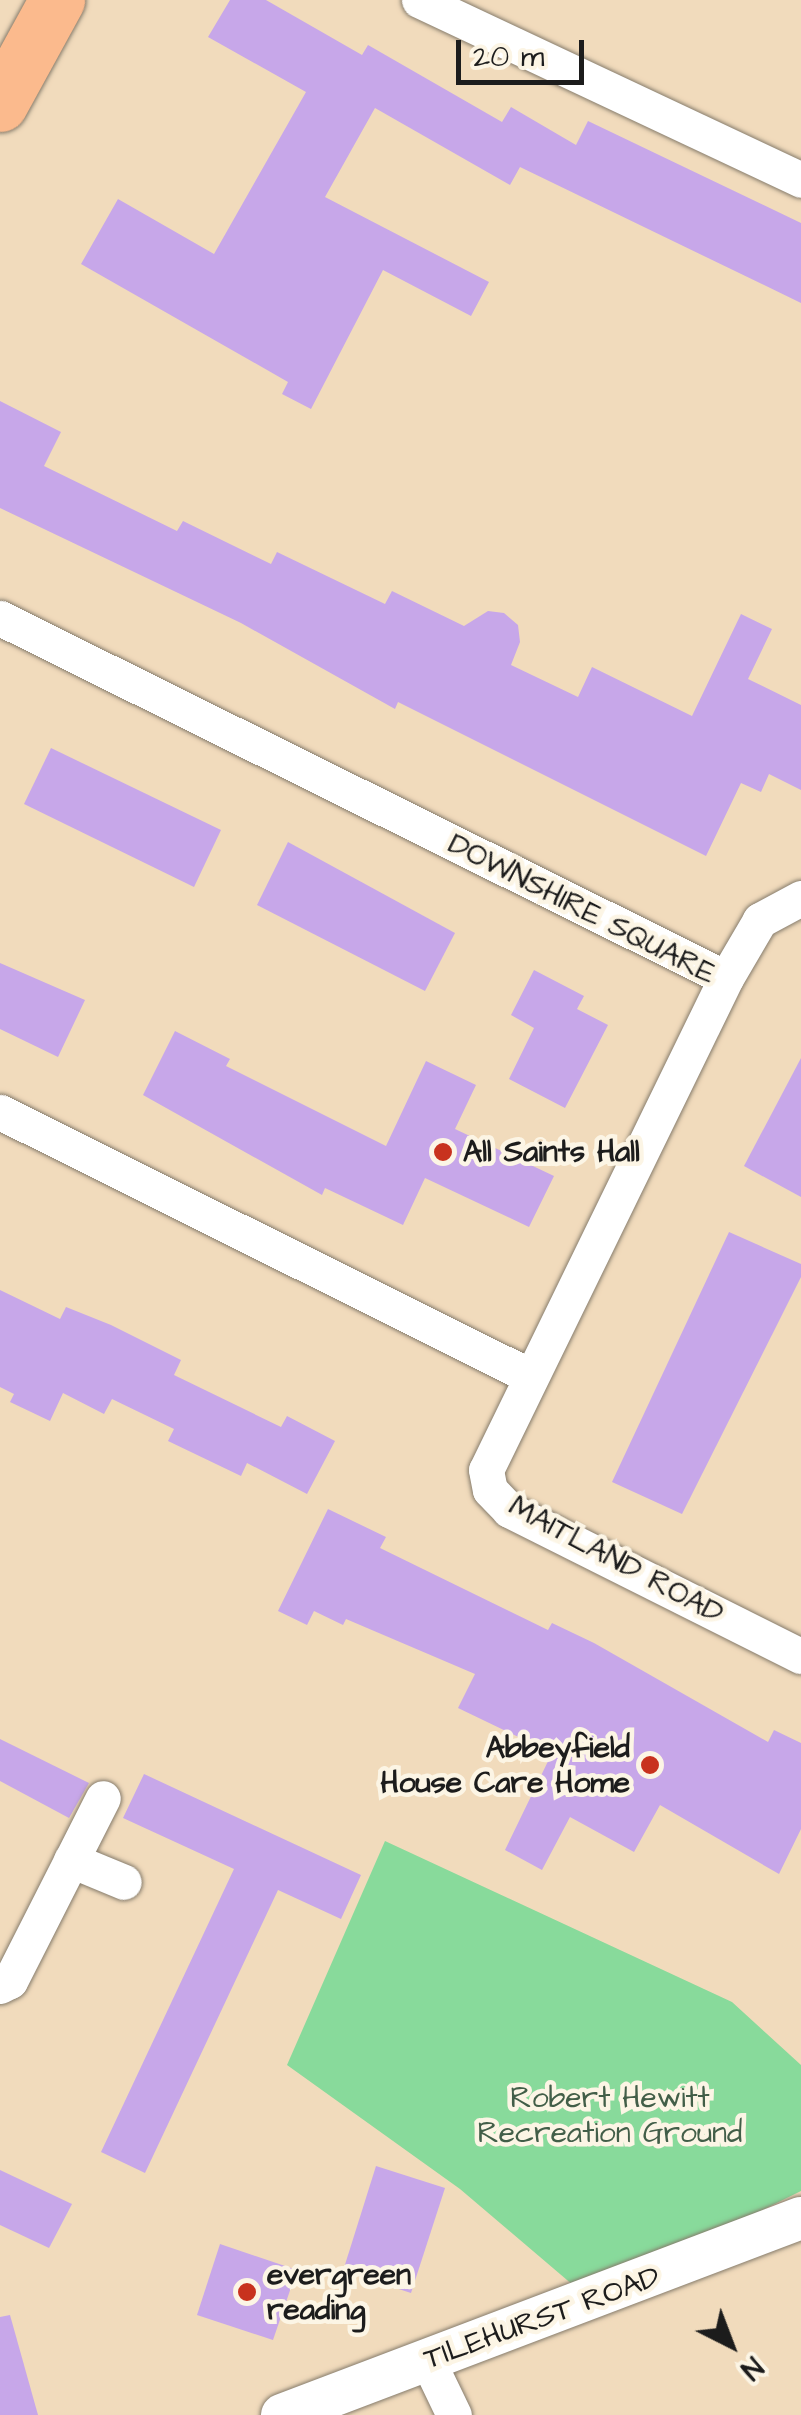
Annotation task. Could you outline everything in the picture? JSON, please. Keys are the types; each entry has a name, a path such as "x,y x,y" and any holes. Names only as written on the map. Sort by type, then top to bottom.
{"main road":[{"path":"3,91 57,0"}],"street":[{"path":"420,0 801,180"},
{"name":"DOWNSHIRE SQUARE","path":"0,618 726,978 530,1376"},
{"path":"726,978 760,920 801,898"},
{"path":"0,1112 530,1376"},
{"name":"MAITLAND ROAD","path":"530,1376 486,1470 500,1500 801,1656"},
{"path":"0,1986 10,1981 103,1798"},
{"path":"72,1860 124,1882"},
{"name":"TILEHURST ROAD","path":"282,2415 801,2218"},
{"path":"427,2359 454,2415"}],"green space":[{"name":"Robert Hewitt Recreation Ground","path":"385,1841 732,2002 801,2065 801,2191 587,2297 460,2189 287,2065"}],"building":[{"path":"230,0 266,0 362,55 368,45 502,122 511,107 576,145 588,121 801,223 801,303 520,167 510,185 375,108 325,197 489,282 471,316 383,270 311,409 282,394 288,382 81,264 118,199 214,254 306,92 208,37"},
{"path":"0,401 61,432 44,466 177,531 183,521 271,564 277,552 385,604 392,591 464,626 488,611 504,613 518,625 520,642 511,665 578,697 592,667 692,716 741,614 772,629 748,679 801,705 801,790 769,774 761,792 741,783 706,856 398,702 395,709 241,623 0,508"},
{"path":"51,748 221,830 194,887 24,804"},
{"path":"288,842 455,933 425,991 257,905"},
{"path":"0,963 85,1000 58,1057 0,1029"},
{"path":"534,970 584,996 577,1009 608,1025 565,1108 509,1079 534,1028 511,1015"},
{"path":"175,1031 230,1059 226,1066 386,1146 426,1061 476,1085 455,1129 554,1176 529,1227 425,1178 403,1225 325,1188 322,1195 143,1095"},
{"path":"801,1058 801,1197 744,1166"},
{"path":"729,1232 801,1264 801,1277 682,1514 612,1482"},
{"path":"0,1290 60,1319 66,1307 111,1325 181,1360 174,1375 281,1427 287,1416 335,1441 307,1494 247,1463 241,1476 168,1441 174,1429 112,1399 104,1414 63,1393 50,1421 10,1402 14,1394 0,1387"},
{"path":"328,1509 386,1537 380,1548 548,1630 552,1623 594,1643 768,1742 774,1730 801,1743 801,1829 779,1874 660,1805 634,1852 570,1817 542,1870 505,1850 552,1753 458,1708 475,1674 346,1619 343,1625 314,1611 307,1625 278,1611"},
{"path":"0,1739 89,1783 69,1818 0,1781"},
{"path":"144,1774 361,1875 341,1919 278,1890 145,2173 101,2152 234,1869 123,1818"},
{"path":"376,2166 445,2188 411,2293 343,2271"},
{"path":"0,2170 72,2204 49,2248 0,2225"},
{"name":"evergreen reading","path":"220,2244 297,2270 273,2340 197,2315"},
{"path":"10,2315 38,2415 0,2415 0,2317"}],"place":[{"name":"All Saints Hall","path":"443,1152"},
{"name":"Abbeyfield House Care Home","path":"650,1765"},
{"name":"evergreen reading","path":"247,2292"}]}
